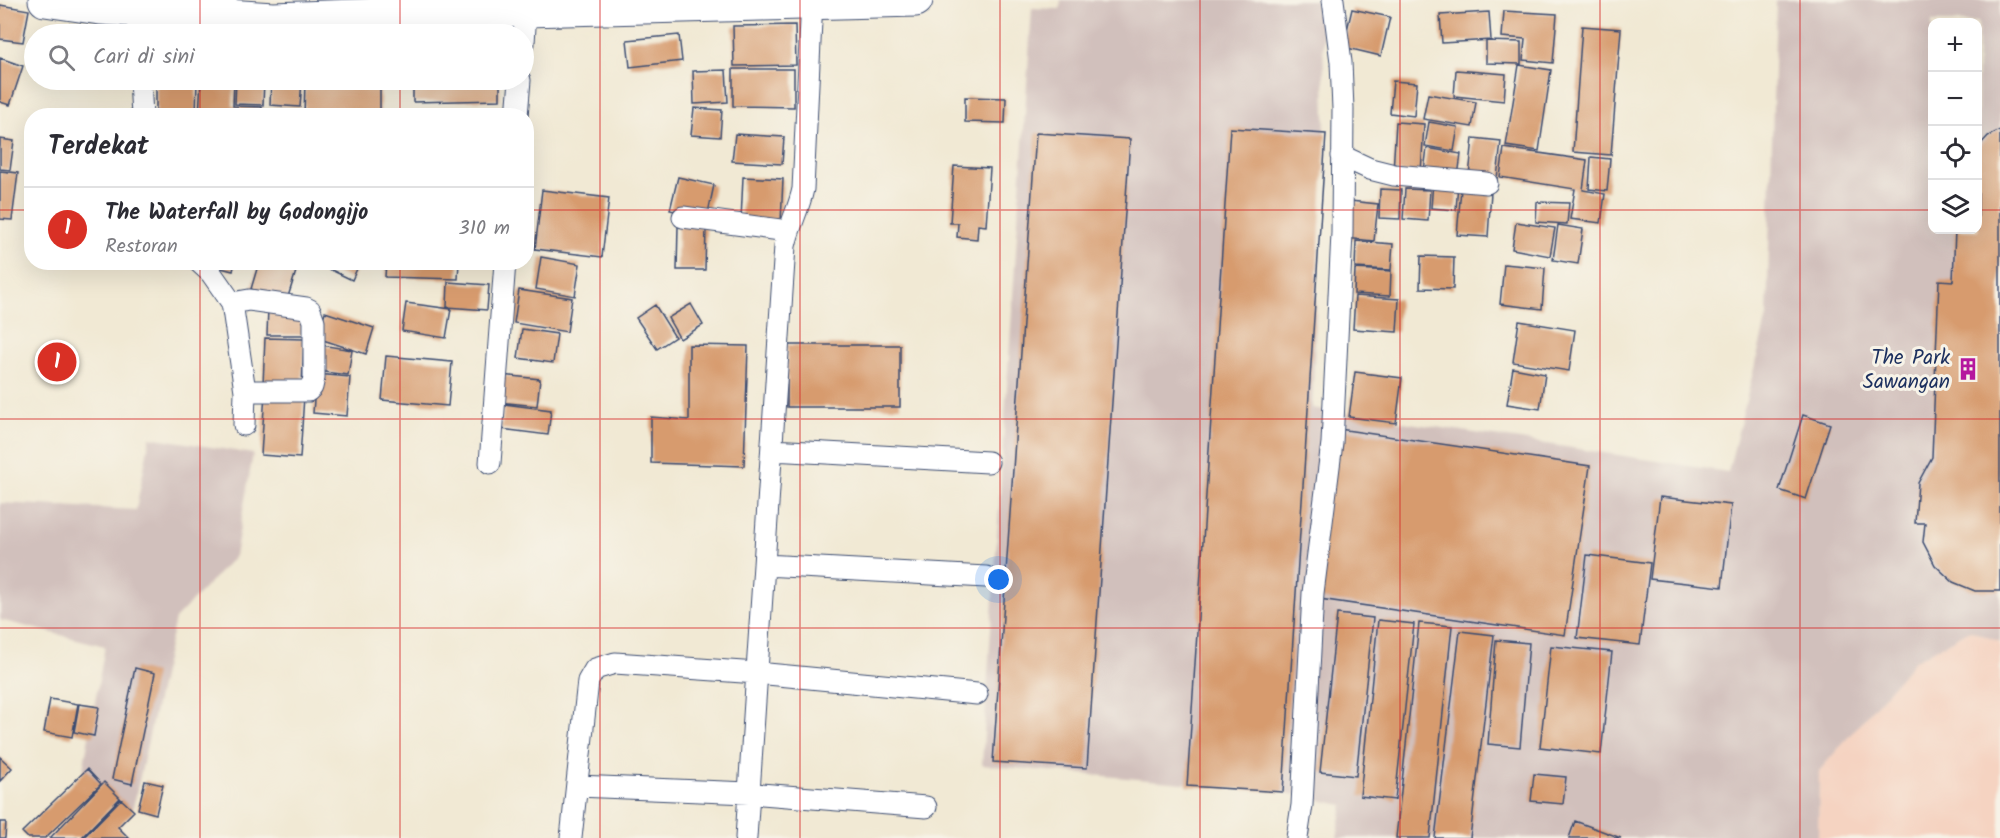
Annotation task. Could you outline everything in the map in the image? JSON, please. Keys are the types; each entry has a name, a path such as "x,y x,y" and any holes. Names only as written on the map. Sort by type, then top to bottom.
{"highway":[{"path":"45,0 138,23 821,1 916,0"}],"street":[{"path":"1297,838 1302,805 1313,593 1332,443 1342,156 1341,62 1333,0"},
{"path":"746,838 785,246 788,231 800,205 803,189 821,1"},
{"path":"525,24 526,10"},
{"path":"141,90 142,108"},
{"path":"518,108 519,90"},
{"path":"1342,156 1370,169 1394,175 1487,183"},
{"path":"683,217 788,231"},
{"path":"207,270 232,303 245,391 244,425"},
{"path":"490,463 504,270"},
{"path":"232,303 249,300 306,308 310,310 314,321 312,387 308,391 245,391"},
{"path":"772,450 988,462"},
{"path":"764,565 986,577"},
{"path":"571,838 588,681 595,669 615,663 757,673 977,694"},
{"path":"576,786 749,793 926,807"}],"shaded area":[{"path":"1061,0 1322,0 1325,117 1312,408 1728,472 1767,317 1776,0 2000,0 2000,642 1970,630 1914,661 1819,771 1818,838 1337,838 1343,805 1282,792 982,765 1032,8 1060,9"},
{"path":"150,437 253,454 235,556 175,619 132,812 83,770 105,646 0,620 0,503 136,510"},
{"path":"1970,630 2000,642 2000,838 1818,838 1819,771 1914,661"}],"building":[{"path":"0,5 29,10 26,24 24,24 23,42 0,39"},
{"path":"1352,9 1390,17 1381,56 1343,47"},
{"path":"1504,11 1557,14 1553,63 1523,60 1525,39 1502,37"},
{"path":"1489,12 1491,40 1442,43 1440,15"},
{"path":"165,20 204,21 204,24 165,24"},
{"path":"795,25 796,65 734,66 733,26"},
{"path":"1582,26 1621,29 1611,155 1573,152"},
{"path":"679,35 682,61 630,67 627,40"},
{"path":"1486,41 1521,42 1521,64 1486,63"},
{"path":"0,58 23,66 10,105 0,102"},
{"path":"1519,65 1551,70 1539,151 1506,146"},
{"path":"733,69 794,69 794,107 733,106"},
{"path":"726,70 728,102 694,104 693,71"},
{"path":"1456,70 1506,74 1504,101 1454,96"},
{"path":"1393,81 1417,83 1414,116 1390,113"},
{"path":"156,90 197,90 196,108 156,108"},
{"path":"200,90 234,90 233,106 262,107 262,108 199,108"},
{"path":"236,90 264,90 263,105 235,104"},
{"path":"271,90 301,90 300,107 270,105"},
{"path":"305,90 380,90 380,108 304,108"},
{"path":"413,90 500,90 500,100 413,102"},
{"path":"1428,94 1476,102 1472,127 1423,119"},
{"path":"965,97 1006,98 1005,123 965,122"},
{"path":"694,108 722,110 720,137 691,135"},
{"path":"1396,122 1424,124 1421,173 1393,172"},
{"path":"1429,122 1458,127 1454,151 1425,146"},
{"path":"1230,128 1326,134 1283,792 1187,786"},
{"name":"The Park Sawangan","path":"2000,130 2000,591 1975,591 1953,582 1935,565 1923,542 1925,523 1915,523 1918,483 1932,457 1939,280 1953,281 1955,234 1982,234 1982,143 1988,136"},
{"path":"1036,133 1130,139 1087,768 993,762"},
{"path":"735,134 784,137 782,164 732,161"},
{"path":"1473,138 1501,141 1497,179 1469,176"},
{"path":"0,139 14,141 10,170 0,169"},
{"path":"1427,148 1461,154 1458,176 1424,171"},
{"path":"1504,148 1587,160 1583,190 1605,194 1601,223 1570,219 1575,189 1500,177"},
{"path":"1591,157 1610,159 1607,191 1589,189"},
{"path":"954,166 990,168 986,226 978,225 977,239 957,237 958,223 950,223"},
{"path":"0,171 18,173 12,220 0,219"},
{"path":"678,177 714,185 707,218 670,210"},
{"path":"743,177 783,179 781,222 741,220"},
{"path":"1433,182 1458,184 1456,210 1431,208"},
{"path":"1380,189 1401,190 1400,219 1379,218"},
{"path":"1405,189 1430,190 1428,221 1403,219"},
{"path":"1461,189 1491,192 1488,237 1457,235"},
{"path":"542,190 609,198 602,257 535,249"},
{"path":"1350,201 1378,204 1374,241 1345,238"},
{"path":"1537,202 1569,203 1567,224 1536,222"},
{"path":"1516,222 1555,228 1550,256 1512,249"},
{"path":"1558,225 1583,229 1578,264 1553,260"},
{"path":"678,226 706,227 705,270 677,270"},
{"path":"1356,241 1393,244 1391,270 1355,268"},
{"path":"1421,256 1454,257 1453,289 1420,288"},
{"path":"541,257 580,264 575,296 536,289"},
{"path":"1504,264 1545,268 1542,309 1500,304"},
{"path":"1355,269 1391,271 1390,296 1354,294"},
{"path":"257,270 296,270 287,300 251,289"},
{"path":"331,270 356,270 352,280"},
{"path":"385,270 459,270 458,279 385,277"},
{"path":"448,282 489,285 487,310 447,307"},
{"path":"519,290 572,298 567,332 514,323"},
{"path":"1355,296 1399,299 1397,332 1353,329"},
{"path":"406,303 451,309 446,338 402,331"},
{"path":"691,304 703,325 680,339 668,318"},
{"path":"655,305 675,337 657,349 636,318"},
{"path":"268,308 304,308 304,335 267,335"},
{"path":"325,312 374,328 366,354 317,338"},
{"path":"1519,321 1575,330 1569,371 1513,362"},
{"path":"522,329 557,334 553,363 518,358"},
{"path":"265,338 304,339 302,386 263,385"},
{"path":"321,345 352,350 348,375 317,371"},
{"path":"689,345 748,346 744,466 651,463 651,417 689,420"},
{"path":"787,345 900,345 900,407 787,407"},
{"path":"386,356 452,362 448,406 382,400"},
{"path":"1513,368 1545,374 1540,409 1507,404"},
{"path":"1355,372 1402,378 1396,423 1349,417"},
{"path":"316,374 350,377 347,416 313,413"},
{"path":"501,375 540,379 537,406 498,402"},
{"path":"265,393 304,396 300,458 261,455"},
{"path":"504,404 551,410 548,435 501,429"},
{"path":"1803,415 1830,424 1806,499 1779,490"},
{"path":"1339,429 1590,466 1565,635 1313,598"},
{"path":"1660,497 1731,505 1722,587 1650,579"},
{"path":"1587,555 1650,563 1640,645 1577,638"},
{"path":"1337,614 1373,618 1356,776 1320,772"},
{"path":"1378,620 1414,624 1395,800 1360,796"},
{"path":"1419,623 1452,626 1430,838 1396,838"},
{"path":"1460,631 1494,635 1470,838 1435,838"},
{"path":"1496,640 1529,643 1520,747 1488,744"},
{"path":"1551,646 1612,652 1601,754 1540,747"},
{"path":"135,668 155,673 132,784 112,779"},
{"path":"50,699 78,704 72,737 44,732"},
{"path":"79,704 99,707 94,736 74,732"},
{"path":"0,757 12,768 0,781"},
{"path":"87,769 101,784 45,838 28,838 22,832"},
{"path":"1534,774 1566,777 1563,804 1531,801"},
{"path":"145,781 163,785 156,814 138,809"},
{"path":"104,782 120,798 81,838 50,838"},
{"path":"121,799 134,811 118,827 129,838 83,838"},
{"path":"1575,821 1621,838 1569,838"},
{"path":"0,822 6,822 5,838 0,838"}],"place":[{"name":"The Waterfall by Godongijo","path":"57,362"},
{"name":"The Park Sawangan","path":"1968,369"}]}
